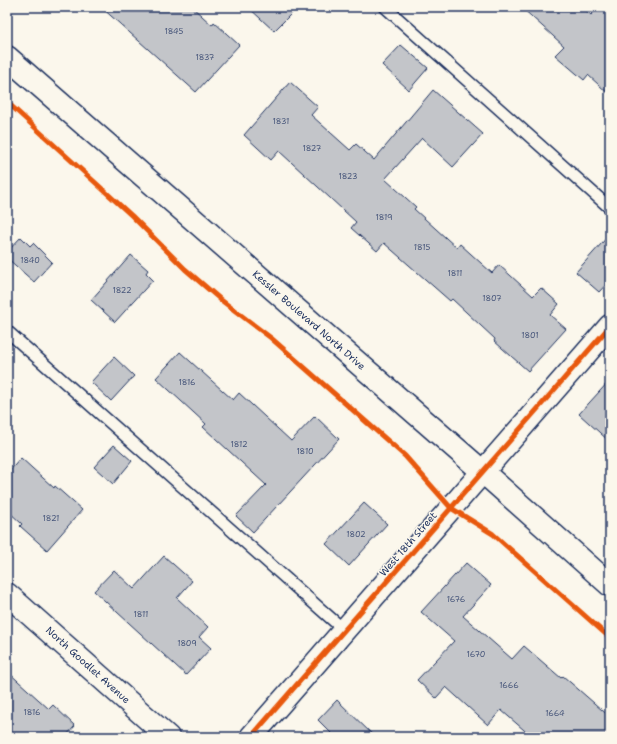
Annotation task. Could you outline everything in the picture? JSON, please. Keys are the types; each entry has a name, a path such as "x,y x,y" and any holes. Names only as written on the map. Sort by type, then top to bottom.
{"main road":[{"name":"Kessler Boulevard North Drive","path":"7,57 482,472 610,586"},
{"name":"West 18th Street","path":"250,737 610,326"},
{"name":"North Goodlet Avenue","path":"7,594 168,737"}],"lane":[{"path":"385,7 610,208"},
{"path":"7,331 344,630"}],"building":[{"path":"101,7 192,7 212,25 214,22 239,45 196,92"},
{"path":"248,7 298,7 274,31"},
{"path":"521,7 582,7 591,15 599,7 610,7 610,95 588,75 584,80 555,55 564,46"},
{"path":"401,45 428,68 409,90 382,65"},
{"path":"290,82 318,107 311,115 350,150 356,144 374,160 433,90 483,134 453,167 422,138 385,179 416,207 414,209 457,248 460,244 492,273 499,265 533,296 541,288 559,304 550,315 566,329 528,371 494,341 495,339 452,299 450,301 384,243 377,251 351,228 356,222 279,151 271,160 244,135"},
{"path":"610,234 610,280 599,292 576,272"},
{"path":"21,237 30,246 33,243 52,262 34,282 7,258 7,252"},
{"path":"131,255 148,270 146,273 153,280 115,322 91,300"},
{"path":"180,352 233,400 239,393 291,441 315,416 339,439 253,532 236,516 266,485 203,427 206,424 156,378"},
{"path":"114,357 134,376 111,401 91,382"},
{"path":"610,380 610,442 579,414"},
{"path":"114,445 132,461 113,484 94,467"},
{"path":"21,458 54,488 55,486 82,510 47,550 20,526 22,524 7,510 7,474"},
{"path":"364,503 387,524 349,566 326,544"},
{"path":"164,556 192,581 177,598 208,627 199,637 211,648 186,675 94,591 114,570 134,589"},
{"path":"466,563 491,585 463,616 512,659 524,646 561,678 563,676 610,717 610,737 532,737 501,710 488,725 446,687 436,698 417,680 454,641 421,612"},
{"path":"7,671 49,709 53,705 75,726 65,737 7,737"},
{"path":"337,700 375,737 335,737 318,720"}],"cycle path":[{"path":"7,102 132,216 185,269 221,300 271,338 405,456 451,508 493,534 610,638"},
{"path":"251,737 610,326"}]}
